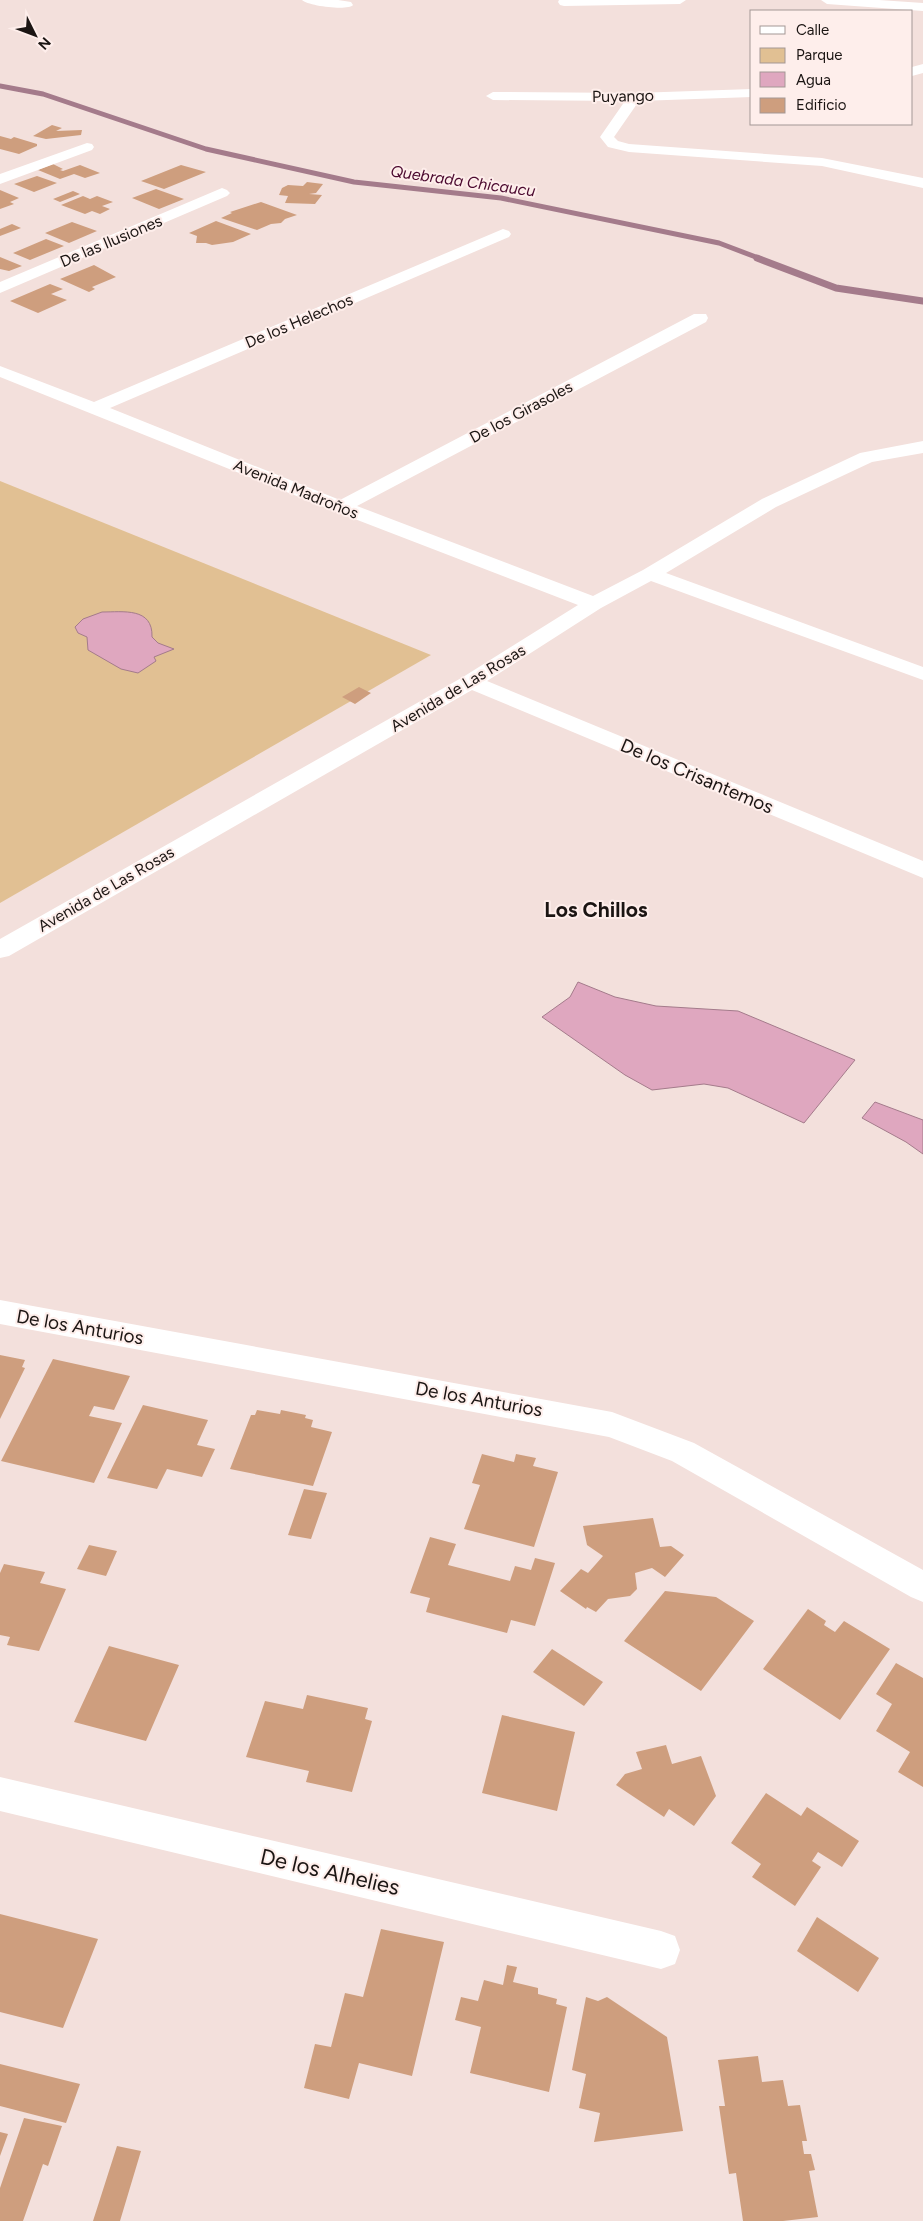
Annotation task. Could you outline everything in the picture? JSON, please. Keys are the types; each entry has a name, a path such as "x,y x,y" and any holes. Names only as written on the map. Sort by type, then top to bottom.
{"street":[{"path":"308,0 347,6"},
{"path":"564,2 680,0"},
{"path":"827,0 923,7"},
{"name":"Puyango","path":"494,96 636,97 750,93"},
{"path":"636,97 608,136 613,144 629,148 822,162 923,183"},
{"path":"0,179 87,147"},
{"name":"De las Ilusiones","path":"0,288 222,193"},
{"name":"De los Helechos","path":"95,408 503,234"},
{"name":"De los Girasoles","path":"341,507 700,318"},
{"name":"Avenida Madroños","path":"0,371 341,507 594,604"},
{"name":"Avenida de Las Rosas","path":"0,950 471,682 594,604 650,574 769,502 867,457 923,447"},
{"path":"650,574 923,674"},
{"name":"De los Crisantemos","path":"471,682 923,870"},
{"name":"De los Anturios","path":"0,1312 612,1425 683,1452 923,1586"},
{"name":"De los Alhelies","path":"0,1794 661,1950"}],"green space":[{"path":"0,481 431,655 0,903"}],"water":[{"path":"102,612 127,612 142,616 148,620 152,637 158,643 174,649 154,657 156,661 138,673 121,669 88,650 87,637 78,633 75,627 83,619"},
{"path":"578,982 615,997 656,1006 738,1011 855,1060 804,1123 728,1088 704,1084 652,1090 625,1075 542,1017 570,997"},
{"path":"875,1102 923,1120 923,1154 906,1142 862,1118"}],"building":[{"path":"52,125 62,128 56,131 82,130 81,135 46,139 33,136"},
{"path":"0,136 11,139 14,137 37,144 37,146 19,154 0,149"},
{"path":"53,164 63,169 60,170 63,171 80,165 100,173 85,178 74,174 60,179 38,170"},
{"path":"181,165 206,172 164,189 141,181"},
{"path":"37,176 57,183 34,192 14,184"},
{"path":"307,182 323,184 316,193 309,194 322,195 315,204 285,203 288,196 279,195 282,188 288,185 303,186"},
{"path":"156,189 184,199 159,209 132,198"},
{"path":"0,190 19,198 10,202 14,204 0,209"},
{"path":"73,191 80,194 60,202 53,199"},
{"path":"83,196 90,199 97,196 113,202 102,206 110,209 100,214 92,211 85,214 61,205"},
{"path":"261,202 297,215 285,219 281,223 271,224 257,230 221,218 232,213 230,212"},
{"path":"216,221 251,234 233,242 212,245 196,243 197,236 189,233"},
{"path":"72,222 97,231 69,243 45,233"},
{"path":"12,224 21,228 0,236 0,229"},
{"path":"46,239 64,246 30,260 13,253"},
{"path":"0,257 22,266 9,271 0,269"},
{"path":"94,265 116,277 92,287 95,289 89,292 60,279"},
{"path":"50,284 63,289 51,294 67,300 38,313 10,301"},
{"path":"359,687 371,693 355,704 342,697"},
{"path":"0,1355 25,1360 22,1367 25,1368 0,1419"},
{"path":"53,1359 130,1376 114,1410 94,1406 89,1416 122,1423 94,1483 1,1461"},
{"path":"143,1405 208,1420 197,1445 215,1449 202,1477 167,1469 157,1489 107,1478"},
{"path":"257,1410 280,1414 281,1410 306,1415 305,1418 313,1420 311,1427 332,1432 313,1486 230,1469 251,1415 255,1415"},
{"path":"482,1454 514,1462 516,1454 536,1458 533,1466 558,1472 534,1547 464,1529 480,1485 472,1483"},
{"path":"304,1489 327,1493 311,1539 288,1535"},
{"path":"653,1518 660,1547 671,1546 684,1555 665,1577 652,1568 635,1573 637,1589 630,1596 608,1599 596,1612 587,1607 586,1609 560,1591 581,1569 588,1573 603,1556 587,1545 583,1526"},
{"path":"430,1537 456,1544 448,1565 510,1581 515,1566 531,1570 535,1558 555,1563 535,1626 511,1620 507,1633 426,1612 430,1598 410,1593"},
{"path":"89,1545 117,1551 106,1576 77,1569"},
{"path":"4,1564 45,1572 40,1583 66,1589 39,1651 7,1645 10,1637 0,1635 0,1573"},
{"path":"665,1591 716,1597 754,1621 701,1691 624,1641"},
{"path":"808,1609 826,1621 824,1625 835,1632 844,1621 890,1649 840,1720 763,1669"},
{"path":"109,1646 179,1665 146,1741 74,1722"},
{"path":"552,1649 603,1682 584,1706 533,1672"},
{"path":"896,1663 923,1678 923,1787 898,1772 910,1752 876,1731 892,1704 876,1694"},
{"path":"307,1695 368,1708 365,1719 372,1721 352,1792 306,1782 309,1771 246,1757 265,1701 303,1709"},
{"path":"502,1715 575,1732 557,1811 482,1793"},
{"path":"666,1745 672,1764 701,1756 716,1796 694,1826 669,1809 664,1817 616,1785 625,1774 642,1769 636,1752"},
{"path":"766,1793 801,1816 807,1807 859,1841 842,1867 818,1852 812,1861 821,1867 795,1906 752,1877 761,1864 731,1843"},
{"path":"0,1914 98,1939 63,2028 0,2012"},
{"path":"817,1917 879,1958 858,1992 797,1951"},
{"path":"381,1929 444,1942 412,2076 359,2063 349,2099 304,2088 315,2044 331,2047 345,1993 363,1997"},
{"path":"507,1965 517,1967 513,1982 538,1988 538,1994 557,1999 556,2004 567,2007 549,2092 470,2073 481,2027 455,2020 461,1997 478,2001 484,1980 503,1985"},
{"path":"586,1997 598,2001 607,1997 667,2037 683,2131 594,2142 600,2113 579,2108 586,2074 572,2070"},
{"path":"758,2056 762,2082 783,2080 788,2106 800,2105 807,2141 802,2141 804,2154 811,2154 815,2170 809,2171 818,2217 783,2221 743,2221 736,2173 729,2174 719,2106 725,2106 718,2060"},
{"path":"0,2064 80,2084 66,2123 0,2106"},
{"path":"24,2118 62,2126 48,2166 43,2164 23,2221 0,2221 0,2188"},
{"path":"0,2132 8,2134 0,2156"},
{"path":"117,2146 141,2151 120,2221 93,2221"}],"waterway":[{"name":"Quebrada Chicaucu","path":"0,86 43,94 206,149 354,182 501,198 719,243 761,259"},
{"name":"Quebrada Chicaucu","path":"757,258 836,288 923,301"}],"district":[{"name":"Los Chillos","path":"596,909"}]}
